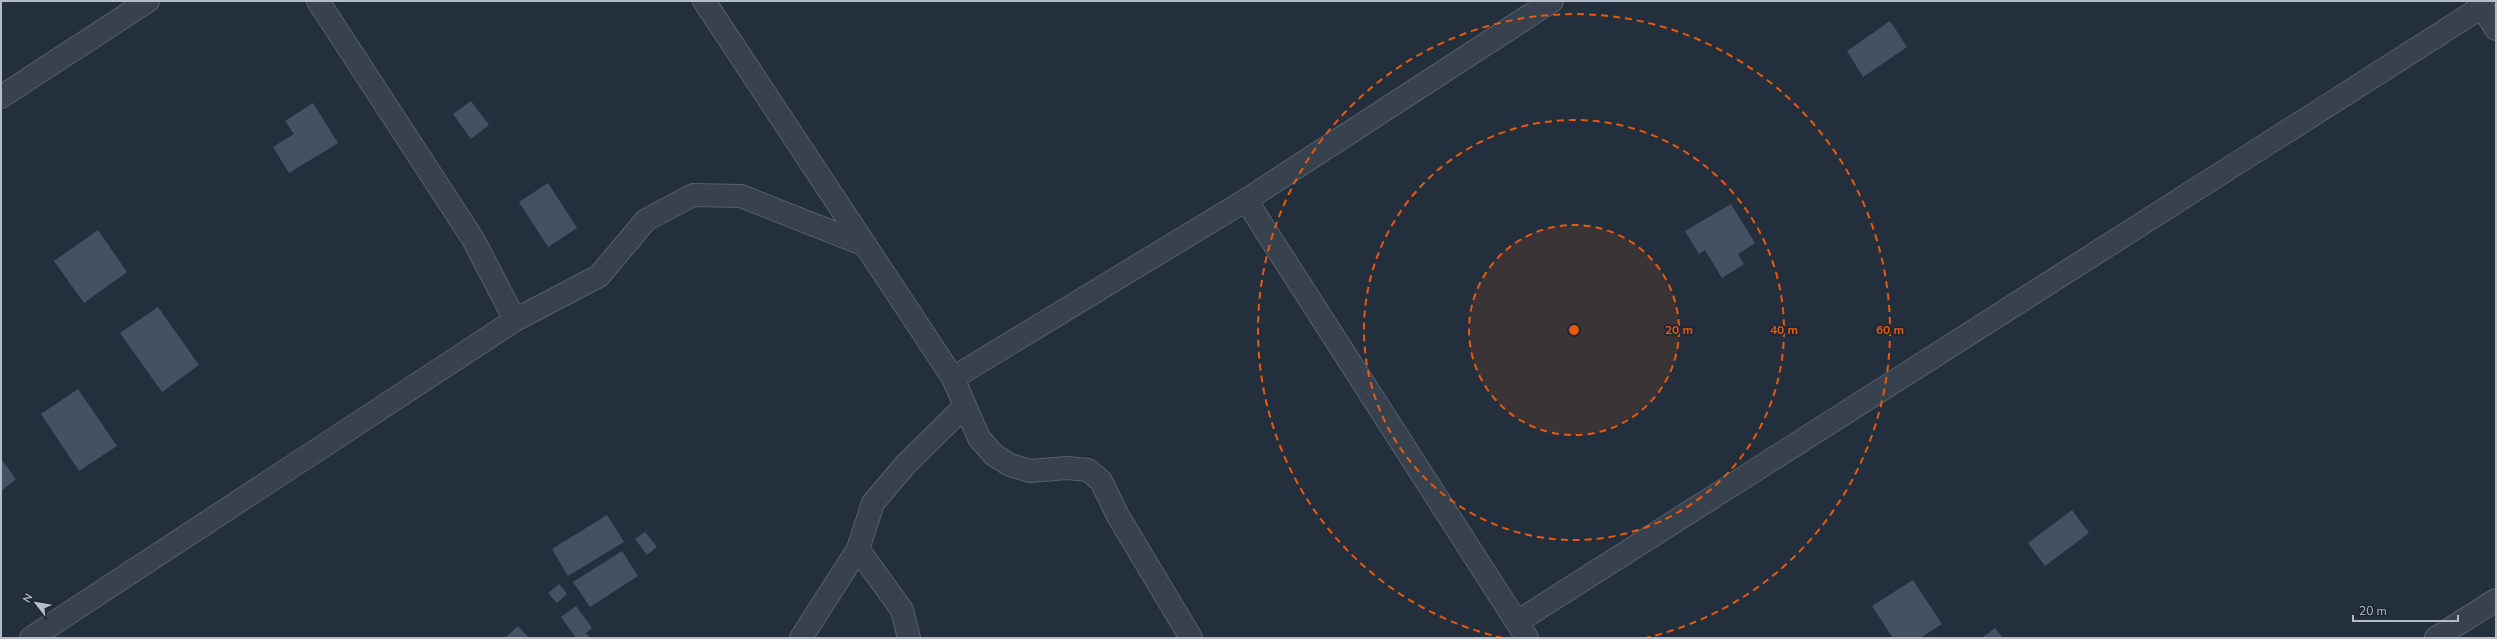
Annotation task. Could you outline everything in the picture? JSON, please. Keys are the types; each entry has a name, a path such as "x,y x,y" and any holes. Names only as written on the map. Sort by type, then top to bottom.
{"street":[{"path":"1,97 148,1"},
{"path":"318,1 473,238 515,320"},
{"path":"704,1 953,378 979,438 994,455 1010,465 1030,471 1067,468 1088,470 1101,481 1118,516 1191,638"},
{"path":"953,378 1246,200 1552,1"},
{"path":"1246,200 1522,630 2480,4 2496,29"},
{"path":"31,638 419,385 515,320 599,276 646,220 693,196 741,196 865,245"},
{"path":"801,638 858,549 873,503 906,464 964,406"},
{"path":"858,549 902,610 909,638"},
{"path":"2436,638 2496,600"}],"building":[{"path":"1890,21 1907,47 1863,77 1847,51"},
{"path":"471,101 489,125 471,139 453,114"},
{"path":"313,103 338,143 289,173 273,147 294,134 285,121"},
{"path":"548,183 577,228 548,247 519,202"},
{"path":"1731,204 1755,243 1738,254 1744,264 1722,278 1705,250 1699,254 1685,231"},
{"path":"98,230 127,272 84,303 54,261"},
{"path":"158,307 199,365 162,392 120,333"},
{"path":"78,389 117,446 79,471 41,414"},
{"path":"1,459 16,479 1,491"},
{"path":"2072,510 2089,533 2045,566 2028,543"},
{"path":"607,515 624,542 568,576 552,549"},
{"path":"645,532 657,547 647,555 635,539"},
{"path":"622,551 638,576 590,607 573,582"},
{"path":"1913,580 1942,624 1920,638 1893,638 1872,606"},
{"path":"559,584 567,594 557,603 548,593"},
{"path":"576,606 592,628 586,633 590,638 576,638 561,617"},
{"path":"518,626 529,638 505,638"},
{"path":"1995,628 2003,638 1982,638"}]}
